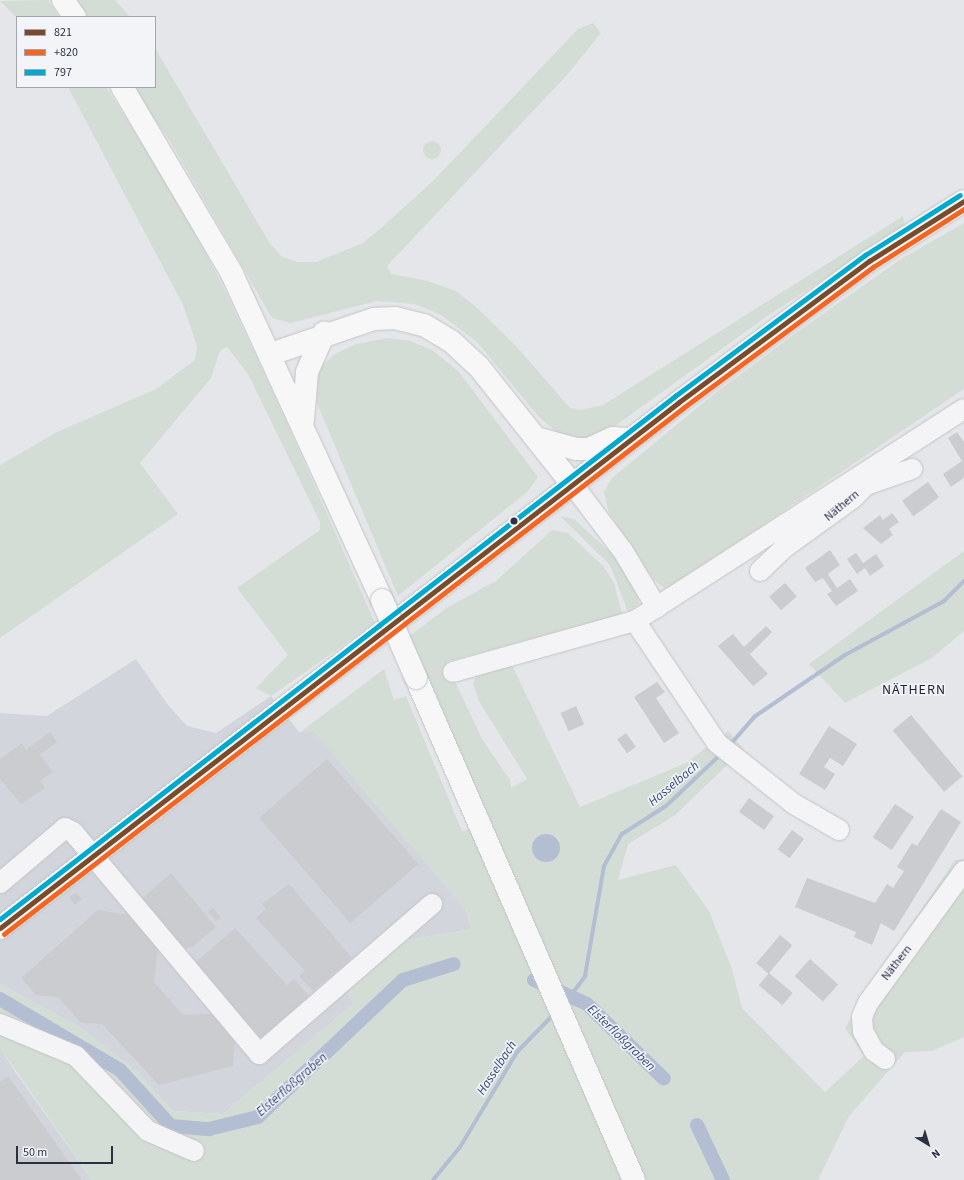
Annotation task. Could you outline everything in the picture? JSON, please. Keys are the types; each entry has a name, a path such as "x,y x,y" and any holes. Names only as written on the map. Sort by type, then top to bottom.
{"main road":[{"path":"63,0 74,16"},
{"path":"123,88 194,205 270,354 303,424 382,600 634,1180"},
{"path":"0,928 679,402 869,261 964,201"},
{"path":"270,354 324,333 384,318 405,320 434,329 465,353 539,439 572,485"},
{"path":"303,424 307,372 324,333"},
{"path":"539,439 577,449 589,449 613,438 631,439"}],"street":[{"path":"453,672 635,621 864,480 964,409"},
{"name":"Näthern","path":"760,571 864,480 912,469"},
{"path":"572,485 623,551 657,608"},
{"path":"635,621 717,743 731,757 794,804 839,830"},
{"path":"0,883 65,828 94,856 260,1054 432,904"},
{"name":"Näthern","path":"884,1059 866,1040 862,1017 874,993 916,939 964,871"},
{"path":"0,1024 76,1056 148,1131 194,1151"}],"shaded area":[{"path":"48,0 58,16 16,17 0,1"},
{"path":"69,0 115,0 129,16 80,16"},
{"path":"593,23 601,33 567,75 387,266 391,274 428,281 456,291 474,305 516,346 570,408 580,410 603,405 903,216 905,226 766,317 597,439 563,438 537,415 478,343 441,315 415,304 377,301 291,323 272,318 170,141 132,88 156,88 156,50 269,242 281,256 297,262 316,262 363,243 382,227 433,181 578,29"},
{"path":"69,88 107,88 172,191 222,284 286,421 375,623 271,696 256,688 288,655 237,588 320,530 320,522 248,374 227,347 220,351 211,378 140,463 178,514 0,638 0,465 57,432 156,389 195,360 197,346 183,305"},
{"path":"428,141 436,141 441,146 439,157 436,159 428,159 423,154 423,146"},
{"path":"964,223 964,389 667,590 654,580 609,513 604,492 612,478 714,394 793,335 901,259"},
{"path":"388,338 410,341 432,350 459,372 538,477 527,492 398,596 317,403 318,369 335,354 356,344"},
{"path":"560,516 574,519 620,561 637,586 639,604 628,612 610,565"},
{"path":"552,530 568,533 604,567 614,583 622,614 446,662 482,739 510,780 511,788 527,779 479,701 473,684 477,674 512,665 580,807 686,763 728,731 744,749 674,816 628,844 618,880 676,865 709,911 732,969 742,1008 825,1092 864,1056 845,1028 881,968 955,860 964,859 964,1037 932,1051 905,1052 849,1116 818,1180 92,1180 0,1048 0,984 78,1026 135,1070 173,1111 223,1114 353,1004 346,990 407,940 472,929 466,910 313,731 299,733 384,669 394,700 406,696 462,831 488,824 408,637 448,607 496,581"},
{"path":"964,551 964,631 932,658 845,703 809,664"},
{"path":"136,659 168,705 187,726 216,733 271,696 299,732 313,730 466,910 472,929 407,940 353,1004 223,1114 173,1111 135,1070 78,1026 0,984 0,713 47,716"},
{"path":"0,1048 16,1073 92,1180 0,1180"}],"water":[{"path":"546,834 556,838 560,848 556,858 546,862 536,858 532,848 536,838"}],"building":[{"path":"957,432 964,442 964,478 951,487 943,474 962,461 948,438"},
{"path":"928,482 939,497 913,516 902,501"},
{"path":"892,513 899,522 889,529 893,535 881,544 863,528 880,515 883,520"},
{"path":"830,550 840,565 828,574 837,588 850,579 858,591 836,606 827,594 832,591 823,578 815,582 805,568"},
{"path":"856,553 863,563 876,554 884,566 870,576 865,568 857,574 847,559"},
{"path":"785,583 797,597 781,610 769,597"},
{"path":"766,626 772,632 750,654 745,649 768,674 753,686 718,646 733,634 744,647"},
{"path":"657,682 665,692 656,698 679,733 664,743 634,697"},
{"path":"576,706 584,724 569,731 560,713"},
{"path":"911,715 962,776 944,792 893,730"},
{"path":"829,726 857,744 843,766 830,758 824,767 835,774 825,790 799,774"},
{"path":"50,732 57,742 40,755 53,772 40,781 45,788 21,804 0,779 0,759 22,743 26,750"},
{"path":"626,733 636,747 627,753 617,739"},
{"path":"327,759 418,864 350,923 259,818"},
{"path":"749,798 774,816 764,830 739,812"},
{"path":"895,804 914,817 892,850 873,837"},
{"path":"941,809 961,822 894,931 881,923 872,945 854,937 856,932 795,907 807,878 875,903 887,884 893,888 904,871 897,867 912,843 917,846"},
{"path":"792,830 804,839 790,858 778,849"},
{"path":"171,873 216,927 191,948 176,946 138,902"},
{"path":"289,884 352,958 313,991 299,976 305,971 256,918 266,909 262,904"},
{"path":"76,892 82,899 75,905 69,898"},
{"path":"213,908 221,918 216,921 208,912"},
{"path":"98,910 128,915 158,948 154,982 183,1015 212,1014 235,1041 233,1066 159,1085 102,1024 81,1023 58,997 36,995 21,978"},
{"path":"235,928 287,985 294,979 309,996 261,1038 195,963"},
{"path":"780,935 792,945 768,974 756,963"},
{"path":"810,959 838,984 823,1002 795,976"},
{"path":"769,973 793,993 782,1005 759,985"},
{"path":"8,1076 82,1180 0,1180 0,1082"}],"waterway":[{"name":"Hasselbach","path":"729,746 754,717 845,655 944,601 964,581"},
{"name":"Hasselbach","path":"565,1003 585,976 604,866 622,834 666,806 721,754"},
{"name":"Elsterfloßgraben","path":"0,999 120,1070 171,1126 209,1129 258,1117 403,980 454,964"},
{"name":"Elsterfloßgraben","path":"534,980 587,1004 664,1079"},
{"name":"Hasselbach","path":"433,1180 460,1147 517,1052 554,1014"},
{"name":"Elsterfloßgraben","path":"697,1125 723,1180"}],"transit line":[{"name":"797","path":"0,919 675,396 865,255 960,195"},
{"name":"821","path":"0,928 679,402 869,261 964,201"},
{"name":"+820","path":"4,934 683,408 873,267 964,209"}],"district":[{"name":"NÄTHERN","path":"914,690"}]}
